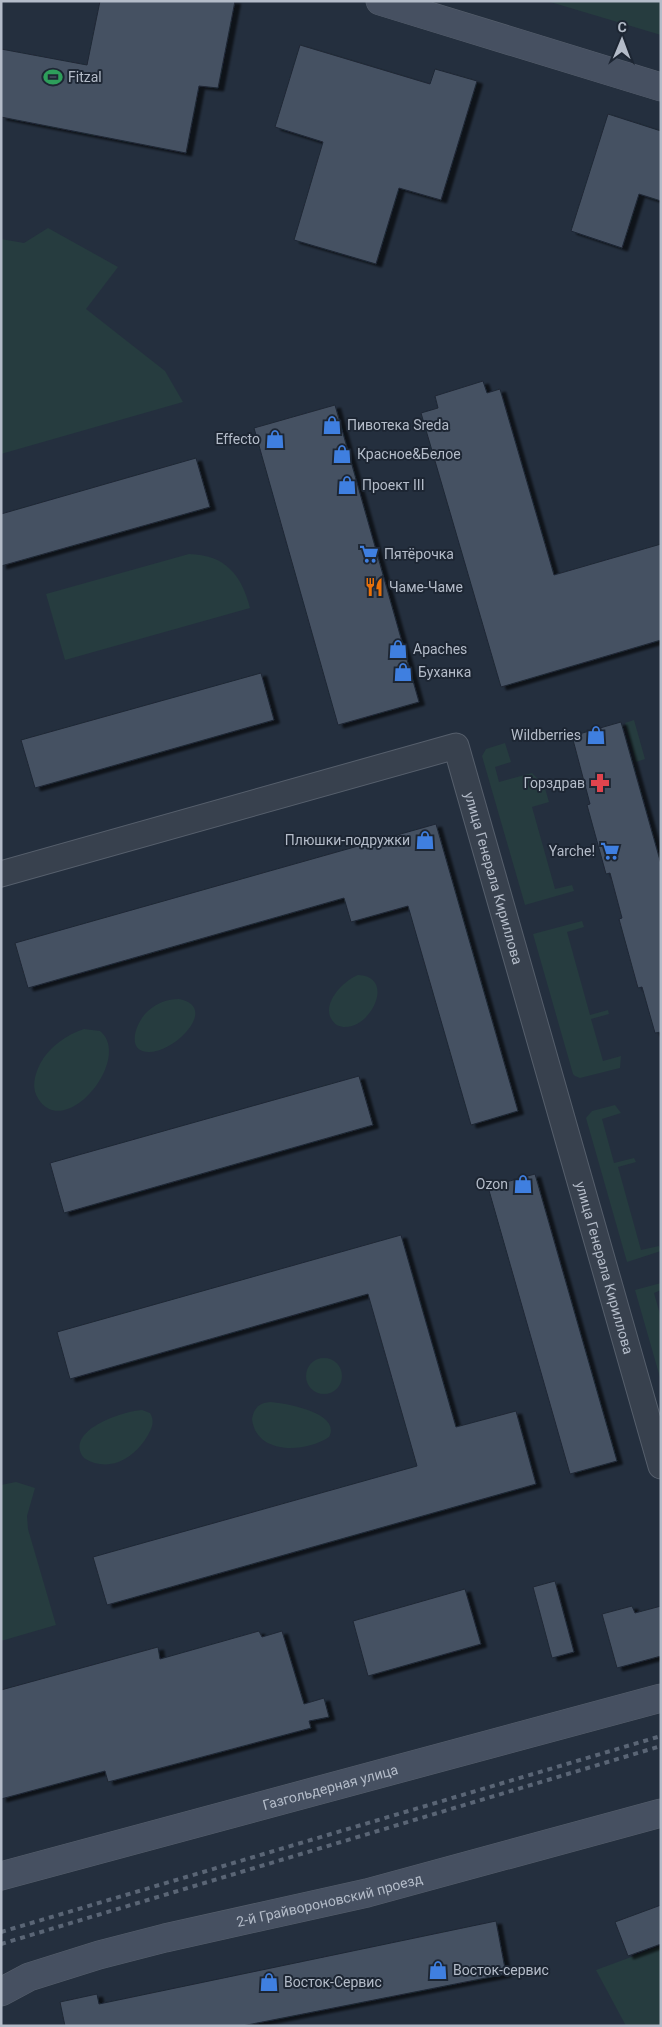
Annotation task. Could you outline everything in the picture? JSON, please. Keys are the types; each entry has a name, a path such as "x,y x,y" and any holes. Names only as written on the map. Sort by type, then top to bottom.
{"street":[{"path":"380,1 661,87"},
{"name":"улица Генерала Кириллова","path":"1,874 456,746 661,1466"},
{"name":"Газгольдерная улица","path":"1,1876 661,1698"},
{"name":"2-й Грайвороновский проезд","path":"1,1992 29,1977 109,1953 165,1938 367,1893 661,1813"}],"green space":[{"path":"547,1 661,1 661,35"},
{"path":"48,228 118,267 86,309 165,371 183,402 1,454 1,239 24,243"},
{"path":"189,554 212,558 230,569 242,585 250,608 65,660 46,594"},
{"path":"634,720 645,759 636,762 625,723"},
{"path":"505,743 511,762 495,767 499,782 532,773 544,785 549,802 532,807 555,889 572,885 574,891 525,905 482,756 486,749"},
{"path":"582,921 584,927 567,932 590,1015 608,1010 609,1014 591,1019 603,1061 621,1056 620,1068 580,1078 573,1074 533,934"},
{"path":"358,975 369,978 376,984 378,992 376,1001 364,1019 355,1025 339,1026 333,1022 329,1014 331,1000 346,982"},
{"path":"179,999 191,1004 195,1011 194,1020 189,1029 170,1045 159,1050 141,1051 137,1047 135,1035 144,1015 151,1008 159,1004"},
{"path":"84,1029 100,1031 108,1043 108,1059 103,1075 92,1091 79,1103 65,1110 51,1110 36,1096 34,1082 38,1069 53,1047 65,1038"},
{"path":"615,1105 621,1113 602,1119 614,1163 634,1158 636,1162 618,1167 641,1250 659,1246 661,1251 627,1262 586,1118 592,1111"},
{"path":"661,1283 661,1290 654,1293 661,1318 661,1381 635,1290"},
{"path":"324,1358 337,1363 342,1376 337,1389 324,1394 311,1389 306,1376 311,1363"},
{"path":"270,1402 299,1407 320,1416 331,1429 329,1437 307,1446 295,1448 283,1448 272,1445 262,1439 255,1431 252,1419 258,1407"},
{"path":"142,1410 150,1413 152,1419 151,1430 143,1443 129,1457 112,1464 93,1463 84,1458 80,1448 82,1439 88,1431 98,1424 122,1414"},
{"path":"16,1482 35,1488 27,1516 28,1529 56,1625 1,1641 1,1485"},
{"path":"661,1946 661,2026 626,2026 596,1970"}],"building":[{"path":"100,1 235,1 218,88 199,86 186,153 1,117 1,49 87,65"},
{"path":"300,45 430,84 435,69 477,81 441,200 399,188 376,264 294,240 323,142 275,127"},
{"path":"608,114 661,131 661,201 639,194 622,248 571,231"},
{"path":"483,381 487,393 500,389 554,575 661,544 661,640 501,687 421,413 438,408 435,396"},
{"path":"335,405 419,702 338,725 254,428"},
{"path":"196,458 210,507 1,566 1,514"},
{"path":"261,673 274,720 35,788 21,740"},
{"path":"621,722 661,864 661,1032 655,1033 642,987 638,988 619,919 622,918 610,873 606,874 587,805 590,804 572,736"},
{"path":"436,824 518,1111 471,1125 408,906 351,922 344,898 28,988 15,943"},
{"path":"359,1076 373,1125 64,1213 50,1163"},
{"path":"535,1174 617,1461 570,1474 488,1187"},
{"path":"401,1235 456,1427 516,1411 536,1484 107,1605 93,1557 417,1466 368,1294 70,1379 57,1332"},
{"path":"555,1581 574,1652 552,1658 533,1587"},
{"path":"465,1589 481,1644 368,1676 353,1621"},
{"path":"632,1606 635,1613 661,1606 661,1656 617,1668 602,1614"},
{"path":"259,1631 262,1637 282,1631 304,1704 324,1698 329,1717 309,1721 311,1728 108,1782 105,1771 1,1799 1,1690 158,1647 160,1659"},
{"path":"661,1905 661,1944 628,1956 615,1922"},
{"path":"496,1921 506,1974 242,2026 65,2026 60,2002 97,1994 99,2004"}],"railway":[{"path":"1,1932 661,1736"},
{"path":"1,1944 661,1746"}],"place":[{"name":"Fitzal","path":"53,77"},
{"name":"Пивотека Sreda","path":"332,425"},
{"name":"Effecto","path":"275,439"},
{"name":"Красное&Белое","path":"342,454"},
{"name":"Проект III","path":"347,485"},
{"name":"Пятёрочка","path":"369,554"},
{"name":"Чаме-Чаме","path":"374,587"},
{"name":"Apaches","path":"398,649"},
{"name":"Буханка","path":"403,672"},
{"name":"Wildberries","path":"596,735"},
{"name":"Горздрав","path":"600,783"},
{"name":"Плюшки-подружки","path":"425,840"},
{"name":"Yarche!","path":"610,851"},
{"name":"Ozon","path":"523,1184"},
{"name":"Восток-сервис","path":"438,1970"},
{"name":"Восток-Сервис","path":"269,1982"}]}
